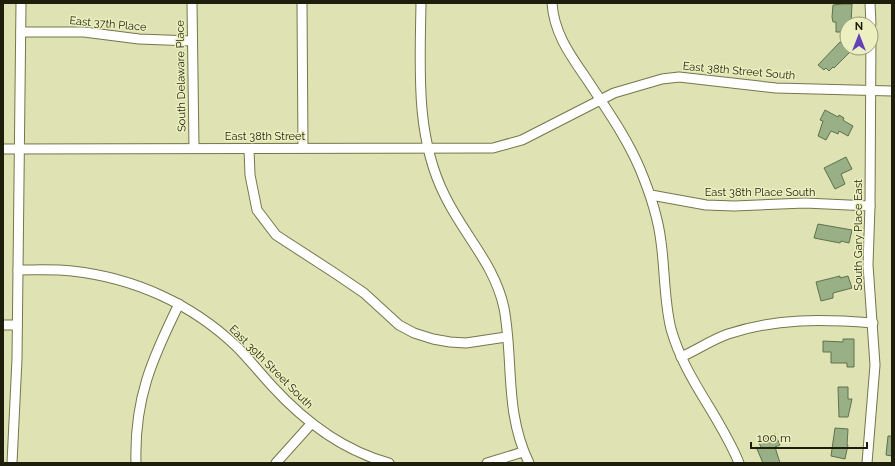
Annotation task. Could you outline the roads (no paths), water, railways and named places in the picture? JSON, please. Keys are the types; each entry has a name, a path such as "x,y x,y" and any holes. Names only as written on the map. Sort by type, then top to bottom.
{"street":[{"path":"12,463 17,325 21,3"},
{"name":"South Delaware Place","path":"192,3 194,148"},
{"path":"302,3 303,148"},
{"path":"421,3 420,77 428,148 435,174 445,197 493,274 504,309 512,406 523,452 529,463"},
{"path":"552,3 555,23 561,39 629,145 651,195 661,241 671,327 681,357 696,388 731,444 739,463"},
{"path":"870,3 871,16"},
{"name":"East 37th Place","path":"21,32 84,32 139,39 192,41"},
{"name":"South Gary Place East","path":"867,463 874,378 873,323 868,265 871,56"},
{"name":"East 38th Street South","path":"525,139 614,93 662,79 679,77 776,88 892,91"},
{"name":"East 38th Street","path":"3,149 493,148 525,139"},
{"path":"248,148 250,175 257,210 264,222 276,236 342,278 364,294 399,325 414,333 450,342 466,342 506,337"},
{"name":"East 38th Place South","path":"651,195 706,205 734,206 805,203 870,206"},
{"name":"East 39th Street South","path":"18,270 72,271 94,274 140,286 179,304 222,333 238,348 291,406 311,424 340,443 389,463"},
{"path":"136,463 136,428 142,392 160,342 179,304"},
{"path":"681,357 727,334 766,324 810,319 873,323"},
{"path":"3,326 17,325"},
{"path":"276,463 311,424"},
{"path":"487,463 523,452"}]}
